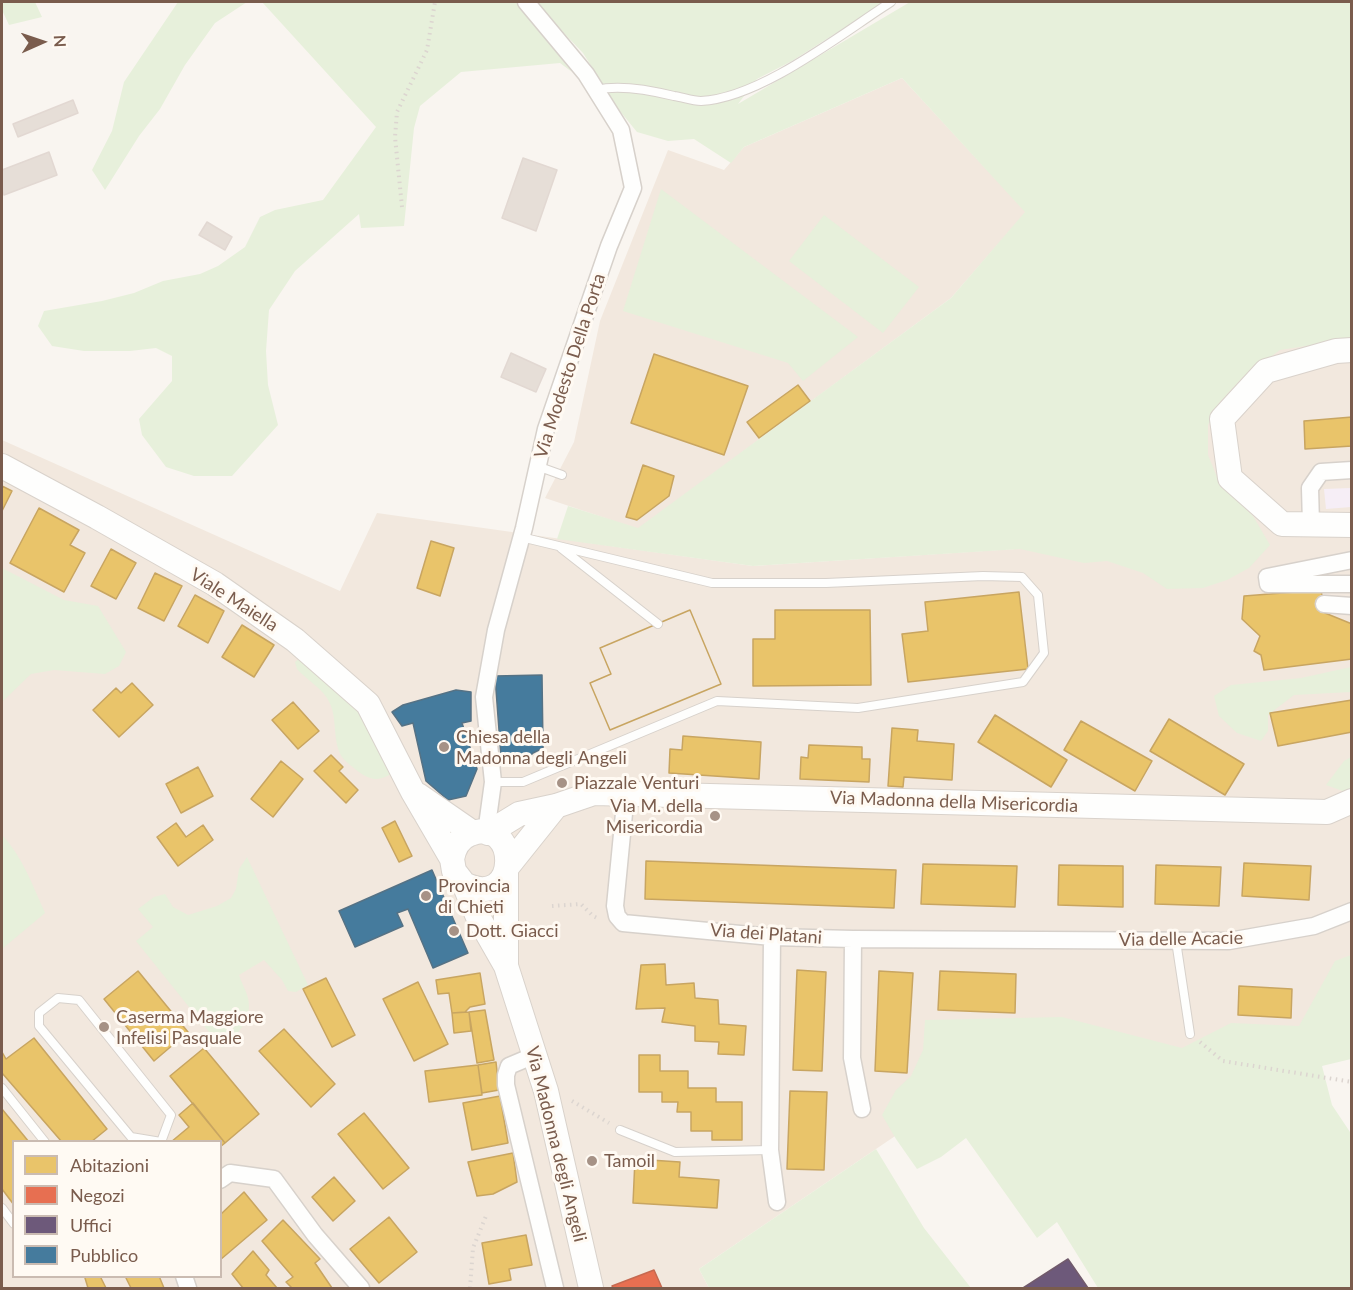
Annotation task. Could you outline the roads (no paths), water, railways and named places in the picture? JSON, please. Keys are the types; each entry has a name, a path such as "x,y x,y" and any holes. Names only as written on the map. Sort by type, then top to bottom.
{"main road":[{"path":"1352,350 1336,351 1266,371 1222,418 1230,478 1282,524 1352,525"},
{"name":"Viale Maiella","path":"2,466 206,579 295,640 368,704 413,792 452,859"},
{"path":"413,792 503,844 508,858 506,966"},
{"name":"Via Madonna della Misericordia","path":"482,833 519,814 556,806 594,793 1328,812 1352,801"},
{"path":"464,884 472,888 490,887 501,879 556,806"},
{"path":"482,833 462,838 456,844 452,859 454,871 464,884 478,917 506,966"},
{"name":"Via Madonna degli Angeli","path":"506,966 546,1091 591,1288"}],"street":[{"name":"Via Modesto Della Porta","path":"482,833 493,782 484,697 496,630 521,537 546,429 609,246 633,188 621,130 586,74 526,2"},
{"path":"1311,524 1310,488 1321,472 1352,470"},
{"path":"1352,561 1267,577 1268,584 1352,584"},
{"path":"1324,604 1352,606"},
{"name":"Via dei Platani","path":"626,793 615,906 623,923 772,937 1042,940"},
{"name":"Via delle Acacie","path":"1042,940 1229,941 1314,926 1352,911"},
{"path":"772,937 770,1150 777,1202"},
{"path":"853,939 852,1058 862,1109"},
{"path":"535,1055 509,1066 506,1085 555,1288"},
{"path":"222,1179 230,1173 274,1179 315,1235 361,1288"}],"lane":[{"path":"596,90 608,87 619,88 699,101 730,96 778,75 891,2"},
{"path":"537,466 562,475"},
{"path":"493,782 523,782 717,700 858,708 1023,682 1044,653 1038,595 1022,577 983,576 826,583 712,583 521,537"},
{"path":"558,546 658,624"},
{"path":"1176,941 1190,1034"},
{"path":"154,1140 131,1137 39,1026 39,1013 58,999 79,1000 171,1115 161,1140"},
{"path":"2,1088 43,1140"},
{"path":"620,1130 675,1152 770,1150"},
{"path":"2,1208 12,1221"}],"place":[{"name":"Chiesa della Madonna degli Angeli","path":"444,747"},
{"name":"Piazzale Venturi","path":"562,783"},
{"name":"Via M. della Misericordia","path":"715,816"},
{"name":"Provincia di Chieti","path":"426,896"},
{"name":"Dott. Giacci","path":"454,931"},
{"name":"Caserma Maggiore Infelisi Pasquale","path":"104,1027"},
{"name":"Tamoil","path":"592,1161"}]}
